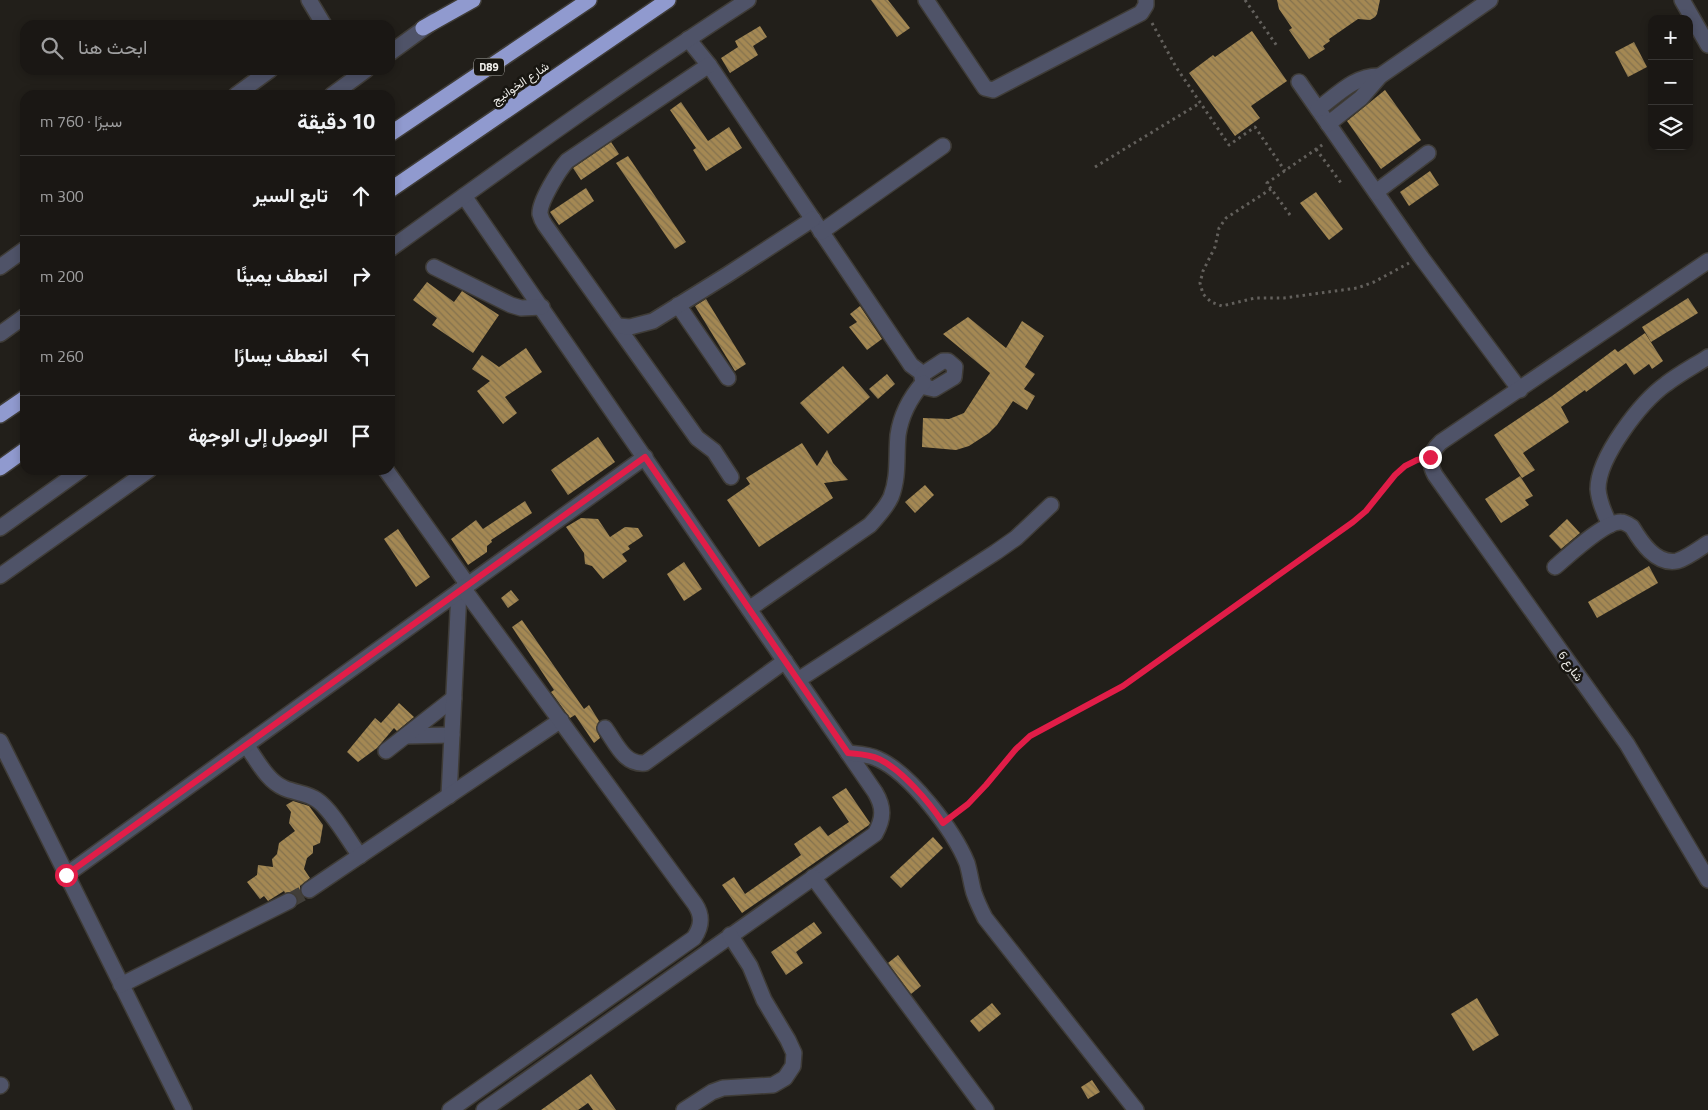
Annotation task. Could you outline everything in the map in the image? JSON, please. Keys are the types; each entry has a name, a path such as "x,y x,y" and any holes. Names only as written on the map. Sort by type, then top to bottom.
{"highway":[{"path":"423,28 473,0"},
{"name":"D89","path":"395,131 589,0"},
{"name":"شارع الخوانيج","path":"395,187 668,0"},
{"path":"0,415 20,401"},
{"path":"0,468 20,454"}],"street":[{"path":"309,0 321,20"},
{"path":"395,48 464,0"},
{"path":"395,245 688,39 748,0"},
{"path":"926,0 983,85 989,90 1006,84 1137,15 1145,5"},
{"path":"1332,129 1368,92 1380,76 1490,0"},
{"path":"1682,0 1708,45"},
{"path":"688,39 710,65 911,365 923,378 900,422 895,481 890,498 882,512 870,525 749,609"},
{"path":"710,65 567,161 541,208 542,220 697,438 714,451 731,477"},
{"path":"243,90 263,75"},
{"path":"338,90 355,75"},
{"path":"1318,109 1360,79 1380,76"},
{"path":"1299,82 1421,256 1520,390"},
{"path":"821,232 943,146"},
{"path":"1378,195 1430,156"},
{"path":"464,196 881,801 883,812 880,824 874,834 484,1110"},
{"path":"618,326 630,327 652,321 813,219"},
{"path":"0,267 20,253"},
{"path":"1430,457 1434,448 1441,442 1708,261"},
{"path":"434,267 511,305 521,308 542,307"},
{"path":"678,305 728,378"},
{"path":"0,334 20,320"},
{"path":"1610,525 1601,507 1598,488 1602,468 1611,451 1642,406 1665,384 1708,357"},
{"path":"66,875 645,457"},
{"name":"شارع 6","path":"1430,457 1431,467 1435,476 1626,744 1708,880"},
{"path":"0,528 74,475"},
{"path":"0,576 142,475"},
{"path":"389,475 463,588 695,904 701,917 701,925 694,938 450,1110"},
{"path":"798,680 996,552 1022,532 1052,504"},
{"path":"1556,567 1590,537 1610,525 1621,522 1632,527 1656,557 1666,562 1678,561 1708,544"},
{"path":"449,796 454,698 463,588"},
{"path":"605,728 630,761 637,764 645,763 785,661"},
{"path":"386,751 454,698"},
{"path":"309,890 561,720"},
{"path":"406,736 452,735"},
{"path":"0,741 184,1110"},
{"path":"246,745 270,779 276,784 288,790 313,797 322,804 360,856"},
{"path":"848,753 864,754 879,759 892,767 922,794 962,853 967,865 973,892 985,918 1136,1110"},
{"path":"813,877 986,1110"},
{"path":"121,985 289,902"},
{"path":"684,1110 712,1092 723,1088 773,1085 785,1078 792,1066 794,1053 788,1040 764,1000 750,966 730,935"}],"path":[{"path":"1245,0 1277,46"},
{"path":"1145,5 1176,67 1229,145 1255,126 1285,171"},
{"path":"1095,167 1200,104"},
{"path":"1290,215 1267,183 1316,149 1332,129"},
{"path":"1316,149 1341,183"},
{"path":"1271,189 1226,218 1219,228 1215,246 1203,271 1200,283 1202,294 1211,302 1222,306 1255,298 1284,298 1357,288 1374,282 1421,256"},
{"path":"943,823 968,804 1016,749 1030,736 1123,686 1353,522 1366,511 1395,475 1405,466 1417,460 1430,457"}],"building":[{"path":"871,0 888,0 910,28 897,37"},
{"path":"1277,0 1380,0 1375,17 1370,20 1358,19 1329,39 1330,41 1323,46 1325,49 1309,59 1289,30 1292,28 1279,9"},
{"path":"760,26 767,37 753,46 758,55 730,73 721,58 738,47 735,41"},
{"path":"1252,31 1287,81 1251,106 1260,118 1235,136 1189,73 1213,55 1215,57"},
{"path":"1634,42 1647,67 1628,77 1615,52"},
{"path":"1385,90 1421,140 1381,169 1347,121"},
{"path":"681,102 708,141 729,127 742,148 706,171 693,150 696,148 670,110"},
{"path":"611,142 619,154 581,180 573,168"},
{"path":"628,156 686,242 675,249 616,163"},
{"path":"1430,171 1439,185 1409,206 1400,192"},
{"path":"586,188 594,201 559,225 550,212"},
{"path":"1316,192 1343,229 1329,240 1300,203"},
{"path":"427,282 454,302 462,291 499,315 473,353 432,325 437,318 413,300"},
{"path":"1688,298 1698,313 1651,342 1642,327"},
{"path":"706,299 746,364 735,371 695,306"},
{"path":"860,306 882,339 867,350 849,327 857,322 850,314"},
{"path":"968,317 1006,348 1022,321 1044,336 1025,367 1035,374 1024,389 1035,396 1027,410 1013,401 997,425 989,433 969,446 956,450 922,447 923,418 949,419 964,413 990,373 943,334"},
{"path":"1645,333 1663,361 1652,369 1649,364 1634,375 1626,363 1586,392 1585,390 1561,407 1569,422 1523,453 1535,470 1522,478 1494,435 1552,396 1615,349 1618,352"},
{"path":"526,348 542,372 505,397 517,413 503,424 477,391 490,381 472,369 482,355 499,367"},
{"path":"843,366 870,397 828,434 800,403"},
{"path":"887,374 895,384 878,399 869,389"},
{"path":"598,437 615,462 568,495 551,470"},
{"path":"802,443 817,466 827,450 833,463 848,480 824,483 833,498 759,547 727,500 750,484 746,478"},
{"path":"1520,476 1533,496 1525,500 1529,505 1501,523 1485,499"},
{"path":"925,485 934,495 915,513 905,502"},
{"path":"525,501 532,513 491,540 492,542 487,546 487,552 468,565 451,539 476,520 483,529"},
{"path":"581,518 598,519 610,537 625,527 638,528 643,536 628,546 630,549 622,554 627,561 603,579 592,566 585,564 584,553 566,527"},
{"path":"1567,519 1580,533 1561,549 1549,536"},
{"path":"398,529 430,577 416,587 384,539"},
{"path":"684,562 702,589 684,601 667,574"},
{"path":"1649,566 1658,583 1597,618 1588,602"},
{"path":"511,590 519,600 508,608 501,598"},
{"path":"522,620 584,709 589,705 599,721 596,728 600,738 594,743 575,715 570,718 551,692 554,690 512,627"},
{"path":"399,703 414,717 397,731 394,728 377,748 358,762 347,752 375,718 381,723"},
{"path":"846,788 870,823 869,825 742,913 722,885 734,877 745,894 801,855 794,844 820,826 828,836 849,822 832,797"},
{"path":"293,801 309,806 323,825 320,843 313,846 313,853 307,858 304,869 310,878 300,886 300,891 304,898 298,902 295,894 285,893 284,891 268,901 264,896 260,899 247,882 257,875 258,865 273,867 272,859 277,854 279,843 295,831 289,823 291,812 286,805"},
{"path":"933,837 943,848 901,888 890,877"},
{"path":"814,922 822,933 796,952 803,963 786,975 771,952"},
{"path":"898,955 921,986 911,994 888,963"},
{"path":"1477,998 1499,1035 1473,1051 1451,1014"},
{"path":"992,1003 1001,1014 979,1032 970,1021"},
{"path":"591,1074 616,1110 593,1110 588,1103 578,1110 541,1110"},
{"path":"1092,1080 1100,1092 1088,1099 1081,1087"}],"tunnel":[{"path":"289,901 309,890"}],"route":[{"path":"66,875 645,457 848,753 864,754 879,759 892,767 922,794 943,823 968,804 1016,749 1030,736 1123,686 1353,522 1366,511 1395,475 1405,466 1417,460 1430,457"}]}
